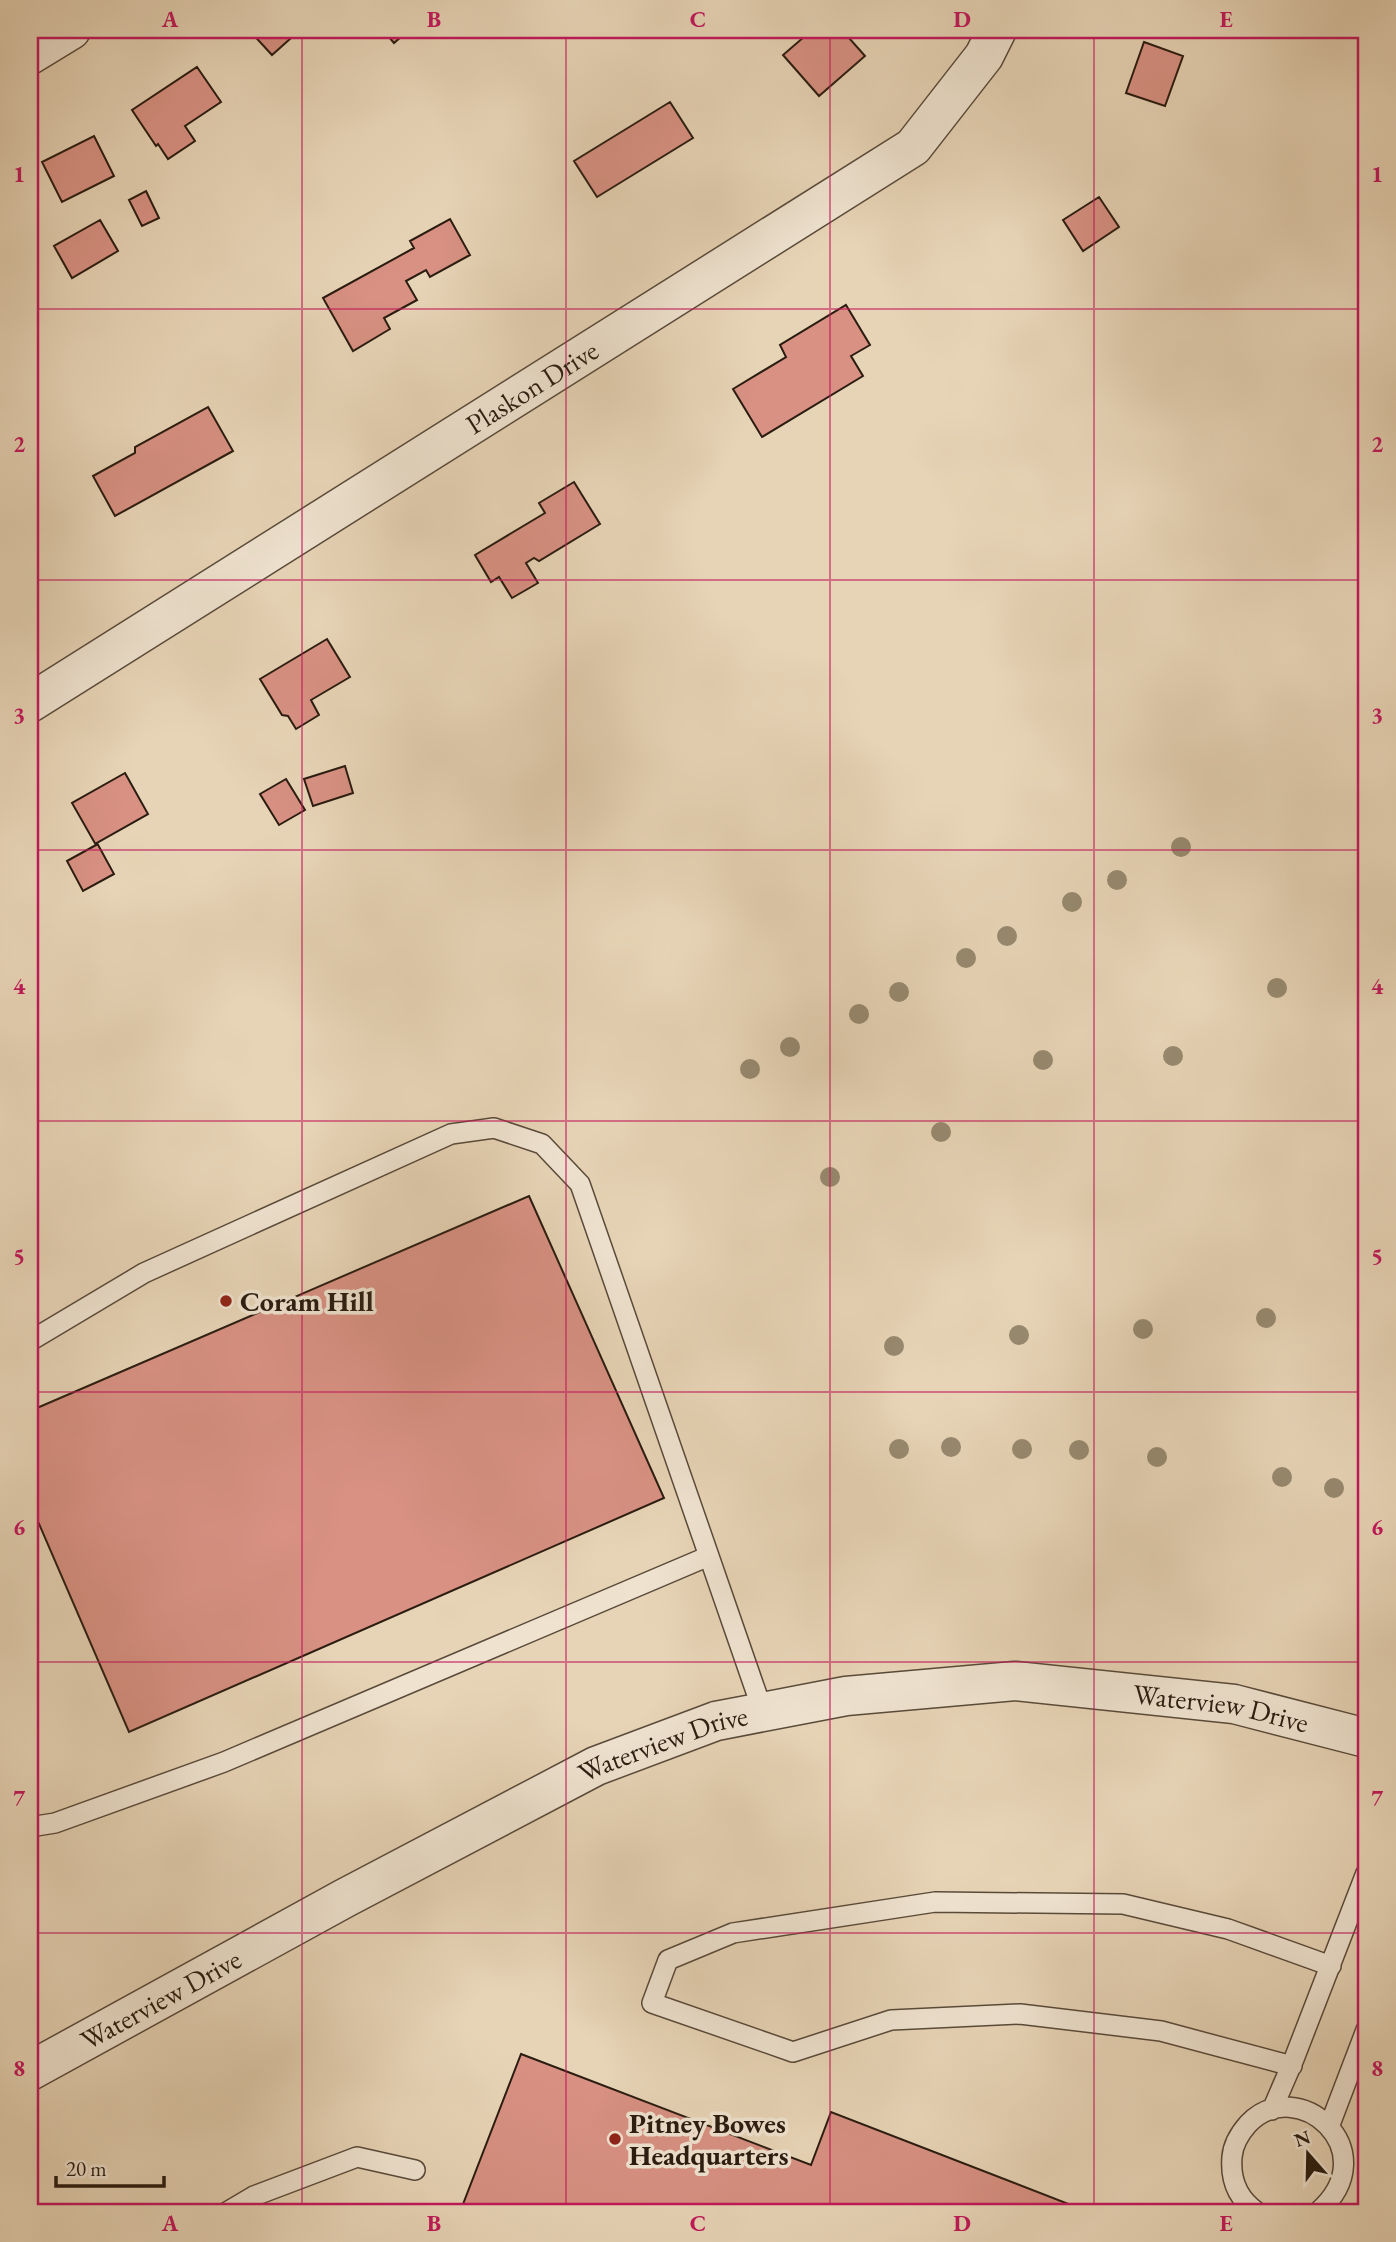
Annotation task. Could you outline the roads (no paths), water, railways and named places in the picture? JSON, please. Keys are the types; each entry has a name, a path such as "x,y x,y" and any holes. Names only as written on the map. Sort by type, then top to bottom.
{"street":[{"path":"30,55 71,30"},
{"name":"Plaskon Drive","path":"30,703 913,147 984,56 997,30"},
{"name":"Waterview Drive","path":"30,2071 345,1898 596,1766 716,1721 846,1696 1015,1681 1234,1704 1366,1738"}],"lane":[{"path":"30,1341 144,1273 451,1134 494,1128 542,1144 580,1184 762,1712"},
{"path":"30,1827 54,1823 224,1762 709,1556"},
{"path":"1272,2110 1292,2066 1366,1873"},
{"path":"1292,2066 1161,2031 1020,2014 891,2020 793,2052 652,2003 668,1960 733,1933 934,1902 1123,1904 1228,1928 1331,1966"},
{"path":"1329,2127 1366,2031"},
{"path":"1257,2212 1247,2205 1236,2189 1231,2170 1232,2151 1240,2133 1254,2119 1272,2110 1289,2108 1307,2111 1323,2120 1335,2133 1343,2150 1345,2168 1340,2186 1331,2201 1318,2212"},
{"path":"227,2212 254,2196 357,2157 415,2170"}],"place":[{"name":"Coram Hill","path":"226,1301"},
{"name":"Pitney Bowes Headquarters","path":"615,2139"}]}
